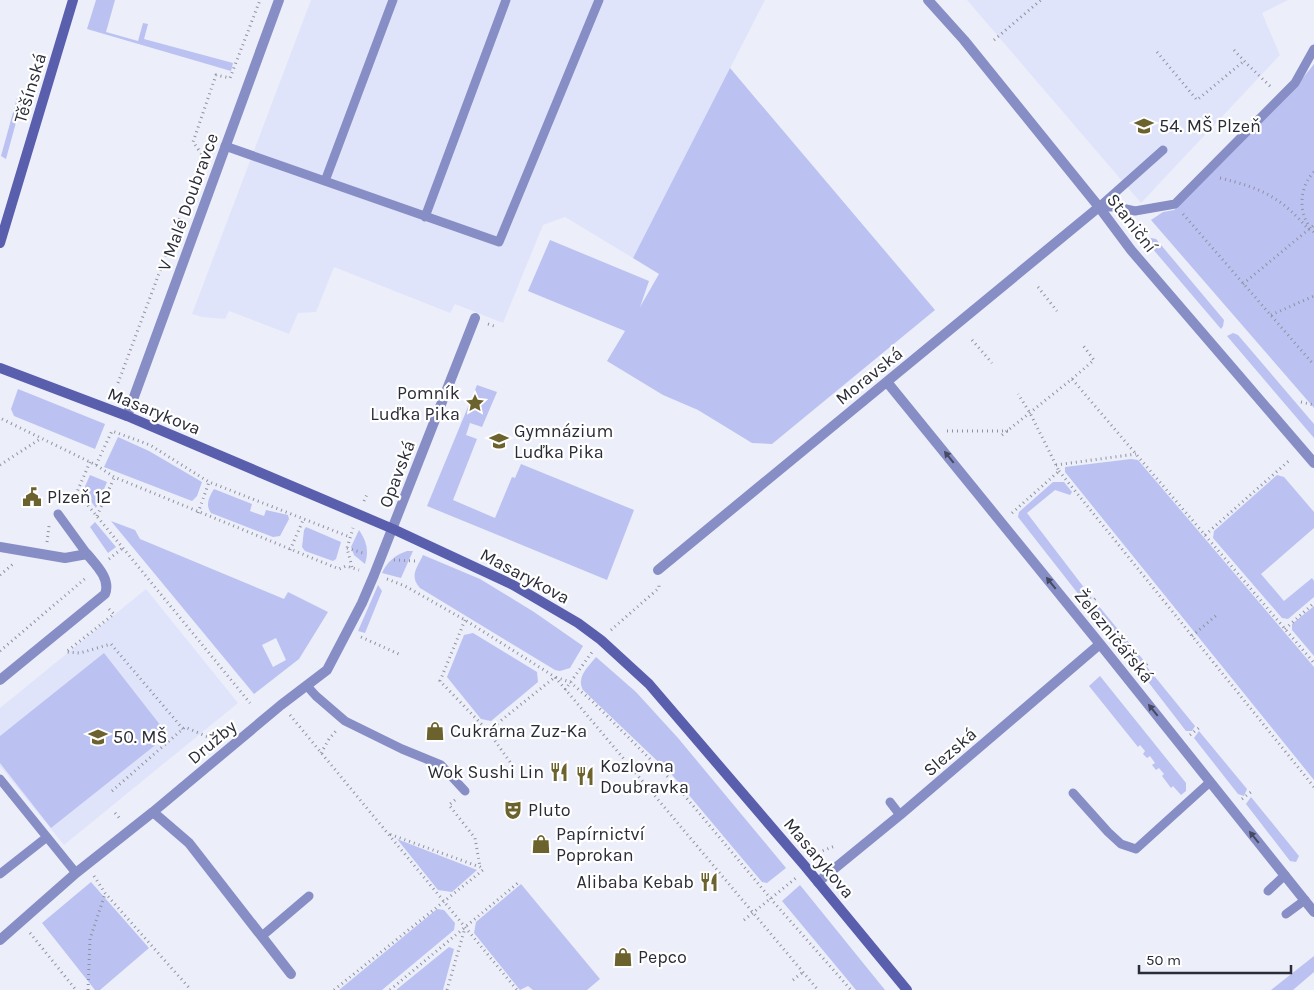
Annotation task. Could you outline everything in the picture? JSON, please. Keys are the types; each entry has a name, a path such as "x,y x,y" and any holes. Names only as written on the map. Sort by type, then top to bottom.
{"street":[{"name":"Těšínská","path":"0,243 73,0"},
{"name":"V Malé Doubravce","path":"127,416 279,0"},
{"name":"Staniční","path":"928,0 964,40 1099,207 1131,250 1314,463"},
{"name":"Moravská","path":"658,570 1099,207"},
{"name":"Opavská","path":"393,529 475,318"},
{"name":"Masarykova","path":"0,368 127,416 393,529 513,585 578,623 601,640 649,684 818,882 907,990"},
{"name":"Železničářská","path":"887,382 1002,522 1314,912"},
{"name":"Družby","path":"0,940 76,872 88,865 281,705 327,670 374,575 393,529"},
{"path":"0,547 65,558 87,554 106,579 108,588 105,594 0,680"},
{"name":"Slezská","path":"818,882 900,816 1100,644"},
{"path":"153,812 189,843 290,974"}],"lane":[{"path":"325,181 393,0"},
{"path":"424,217 506,0"},
{"path":"225,146 500,242 599,0"},
{"path":"1099,207 1117,207 1135,211 1175,204 1295,83 1314,49"},
{"path":"1099,207 1163,150"},
{"path":"58,514 87,554"},
{"path":"306,686 345,721 402,749 441,764 464,791"},
{"path":"0,779 76,872"},
{"path":"1073,793 1114,838 1121,844 1136,849 1210,782"},
{"path":"890,802 900,816"},
{"path":"0,874 47,837"},
{"path":"1268,891 1285,875"},
{"path":"262,936 309,896"},
{"path":"1286,914 1305,900"}],"path":[{"path":"118,382 203,156 193,142 216,75 230,78 260,0"},
{"path":"994,40 1041,0"},
{"path":"1234,50 1282,96"},
{"path":"1157,52 1196,100 1244,61"},
{"path":"1310,229 1303,215 1301,201 1304,186 1314,172"},
{"path":"1205,174 1255,188 1276,198 1314,232"},
{"path":"1175,204 1314,365"},
{"path":"1243,284 1314,225"},
{"path":"1038,286 1057,311"},
{"path":"1271,315 1314,296"},
{"path":"972,340 992,363"},
{"path":"1002,436 1094,360 1082,344"},
{"path":"1072,379 1314,663"},
{"path":"1018,394 1030,413 1058,472 1314,787"},
{"path":"1301,402 1314,405"},
{"path":"2,420 96,465 114,478 198,513 340,569 346,566 406,586 465,620 555,677 570,682 591,700 674,783 771,899 851,990"},
{"path":"941,430 1008,431"},
{"path":"96,465 112,431 150,445 208,482 350,537"},
{"path":"0,466 41,438"},
{"path":"1205,535 1302,449"},
{"path":"1056,465 1137,454"},
{"path":"90,462 77,492 250,703"},
{"path":"1002,522 1058,472"},
{"path":"97,516 114,478"},
{"path":"198,513 208,482"},
{"path":"46,555 50,519 58,514"},
{"path":"290,550 304,518"},
{"path":"0,651 124,547"},
{"path":"565,690 601,640 659,588 658,570"},
{"path":"1085,608 1096,598"},
{"path":"1285,629 1314,603"},
{"path":"114,614 66,652 80,653 111,644 183,729"},
{"path":"1192,636 1218,614"},
{"path":"465,620 440,681 488,731 510,762"},
{"path":"347,631 401,656"},
{"path":"1136,673 1148,663"},
{"path":"555,677 818,990"},
{"path":"484,735 555,677"},
{"path":"281,705 517,990"},
{"path":"321,753 329,739 345,721"},
{"path":"112,791 185,727 208,737"},
{"path":"1188,737 1200,727"},
{"path":"623,772 629,766"},
{"path":"334,990 483,870 480,867 476,838 449,805 464,791"},
{"path":"1240,802 1251,792"},
{"path":"388,834 480,867"},
{"path":"88,865 106,894 191,990"},
{"path":"390,990 519,882"},
{"path":"88,990 90,939 106,894"},
{"path":"744,920 767,903"},
{"path":"22,922 76,990"},
{"path":"447,990 465,927"},
{"path":"793,980 803,972"}],"shaded area":[{"path":"96,0 115,0 106,32 138,41 143,23 148,24 144,39 233,63 231,71 87,29"},
{"path":"311,0 765,0 633,258 565,217 543,225 503,323 455,304 450,313 334,267 316,312 298,313 289,334 229,311 225,319 192,314"},
{"name":"54. MŠ Plzeň","path":"967,0 1288,0 1262,13 1280,55 1141,203"},
{"path":"1314,64 1314,408 1151,220 1163,212 1174,210 1294,89"},
{"path":"730,68 935,310 772,444 752,443 698,410 663,395 607,361 625,331 528,291 550,240 649,281 640,307 659,274 633,258"},
{"path":"23,97 6,159 1,156 17,98"},
{"path":"1151,238 1156,239 1224,320 1221,329 1146,241"},
{"path":"1233,333 1238,335 1314,424 1314,438 1227,336"},
{"path":"477,385 497,392 482,427 470,423 466,435 477,439 453,500 495,518 512,477 515,478 521,464 634,510 607,580 427,506"},
{"path":"18,389 105,424 95,449 14,416 11,409"},
{"path":"118,437 149,451 202,482 197,496 192,501 104,467"},
{"path":"1131,459 1138,460 1314,667 1314,780 1065,472 1065,467"},
{"path":"90,475 107,482 96,508 83,491"},
{"path":"1277,475 1284,477 1314,512 1314,528 1261,574 1284,601 1312,578 1314,581 1314,597 1288,619 1282,618 1213,538 1214,531"},
{"path":"1053,482 1064,482 1072,492 1070,495 1055,490 1027,513 1092,598 1087,601 1083,600 1018,517 1019,512"},
{"path":"214,489 252,504 250,511 264,516 266,510 288,515 289,519 280,536 273,537 211,513 208,504"},
{"path":"111,521 135,530 140,539 284,599 288,592 328,612 299,659 254,694","holes":["276,638 286,660 273,667 262,645"]},
{"path":"95,522 116,547 108,553 90,527"},
{"path":"306,527 341,542 336,559 333,561 305,551 302,547"},
{"path":"359,530 366,547 365,564 354,555 351,547"},
{"path":"407,551 413,551 401,578 382,573 392,559"},
{"path":"423,555 480,579 534,612 583,646 570,668 560,671 555,670 420,588 415,580 415,572"},
{"path":"378,585 382,591 365,633 358,631"},
{"name":"50. MŠ","path":"146,589 238,703 64,845 0,766 0,708"},
{"path":"1097,604 1145,662 1142,669 1136,667 1092,610"},
{"path":"1314,606 1314,656 1292,630 1292,624"},
{"path":"473,633 537,672 538,682 491,721 481,719 447,677 464,635"},
{"path":"104,653 168,735 51,828 0,763 0,736"},
{"path":"596,657 636,692 678,738 786,868 767,883 762,882 672,775 583,690 581,685 582,676"},
{"path":"1147,667 1195,726 1192,731 1186,731 1142,674"},
{"path":"1100,676 1186,783 1186,791 1181,795 1173,786 1171,788 1162,776 1164,774 1159,768 1156,770 1152,765 1155,763 1150,756 1147,758 1143,754 1145,751 1140,745 1138,747 1089,686"},
{"path":"1199,731 1247,789 1244,796 1238,794 1194,738"},
{"path":"1251,797 1299,856 1296,862 1290,861 1246,804"},
{"path":"397,839 477,870 452,892 438,890"},
{"path":"91,882 149,948 100,990 95,990 42,923"},
{"path":"521,884 600,979 587,990 533,990 528,986 520,990 474,933 476,922"},
{"path":"800,885 885,990 856,990 782,901"},
{"path":"437,909 444,910 455,923 454,930 382,990 339,990"},
{"path":"449,947 454,949 443,990 396,990"},
{"path":"1314,956 1314,972 1293,990 1271,990"}],"place":[{"name":"54. MŠ Plzeň","path":"1144,126"},
{"name":"Pomník Luďka Pika","path":"475,403"},
{"name":"Gymnázium Luďka Pika","path":"499,441"},
{"name":"Plzeň 12","path":"32,497"},
{"name":"Cukrárna Zuz-Ka","path":"435,731"},
{"name":"50. MŠ","path":"98,737"},
{"name":"Wok Sushi Lin","path":"559,772"},
{"name":"Kozlovna Doubravka","path":"585,776"},
{"name":"Pluto","path":"513,810"},
{"name":"Papírnictví Poprokan","path":"541,844"},
{"name":"Alibaba Kebab","path":"709,882"},
{"name":"Pepco","path":"623,957"}]}
